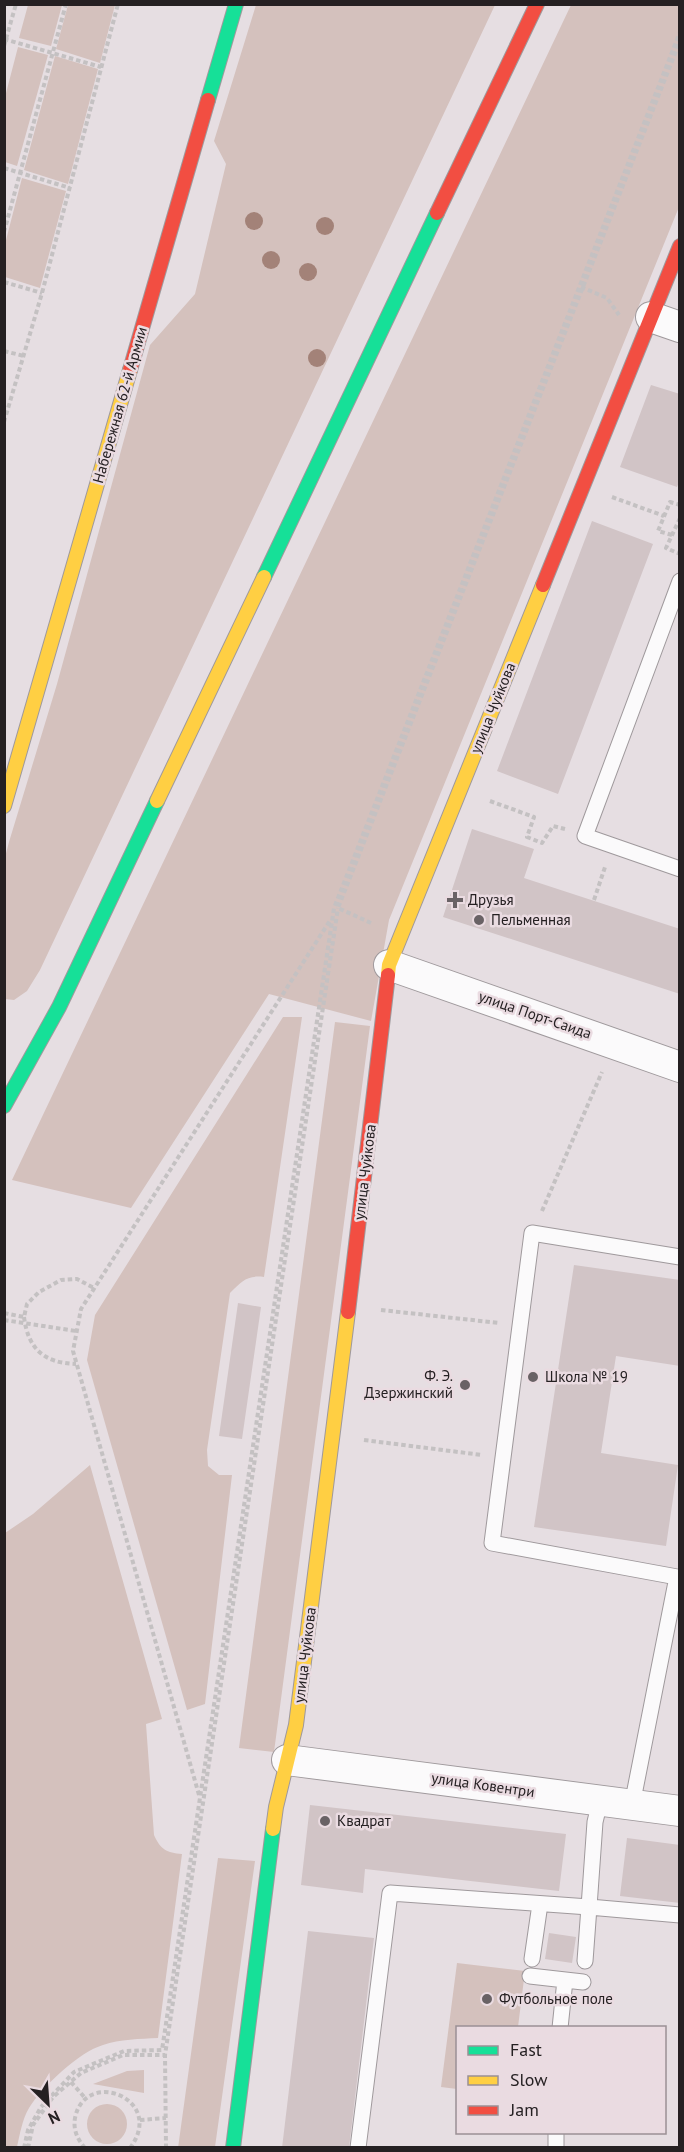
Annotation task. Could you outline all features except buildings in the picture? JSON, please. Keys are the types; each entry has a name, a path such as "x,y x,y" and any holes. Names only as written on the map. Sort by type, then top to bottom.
{"main road":[{"name":"Набережная 62-й Армии","path":"4,806 236,4"},
{"path":"7,1100 59,1007 537,4"},
{"name":"улица Чуйкова","path":"233,2148 276,1807 296,1725 389,965 680,246"},
{"path":"23,1048 39,1040"}],"street":[{"path":"651,317 680,327"},
{"name":"улица Порт-Саида","path":"389,965 680,1067"},
{"name":"улица Ковентри","path":"287,1760 680,1811"}],"lane":[{"path":"680,581 585,836 680,869"},
{"path":"632,1805 678,1571 492,1543 532,1233 680,1257"},
{"path":"585,1961 595,1822 600,1801"},
{"path":"358,2148 390,1893 680,1915"},
{"path":"532,1959 540,1904"},
{"path":"530,1976 583,1982"},
{"path":"560,2026 566,1980"}],"path":[{"path":"4,46 16,4"},
{"path":"4,232 66,4"},
{"path":"4,422 42,293 118,4"},
{"path":"5,39 102,67"},
{"path":"202,1803 75,1364 73,1351 81,1309 338,908 680,41"},
{"path":"4,168 70,188"},
{"path":"4,282 42,293"},
{"path":"4,351 24,357"},
{"path":"608,496 664,516"},
{"path":"672,536 658,531 670,502 680,505"},
{"path":"680,518 666,548 680,554"},
{"path":"489,801 534,817 527,837 542,843 553,826"},
{"path":"594,900 613,845"},
{"path":"338,908 400,937"},
{"path":"166,2148 165,2055 338,908"},
{"path":"532,1233 602,1071"},
{"path":"75,1364 62,1364 46,1357 33,1347 26,1331 24,1317 27,1304 39,1292 62,1280 77,1279 94,1288"},
{"path":"375,1310 521,1325"},
{"path":"4,1313 24,1317"},
{"path":"4,1320 76,1331"},
{"path":"360,1439 503,1457"},
{"path":"28,2148 33,2125 53,2097 81,2073 123,2055 165,2055"},
{"path":"71,2082 86,2099"},
{"path":"85,2148 77,2137 74,2127 79,2106 86,2099 104,2091 114,2092 131,2102 140,2120 136,2140 130,2148"},
{"path":"140,2120 166,2118"}],"shaded area":[{"path":"28,5 62,5 51,46 19,38"},
{"path":"68,5 115,5 100,63 56,49"},
{"path":"256,5 495,5 40,970 27,991 14,1000 5,999 4,861 57,684 150,345 195,294 226,164 214,141"},
{"path":"571,5 679,5 679,207 389,920 371,1021 269,994 131,1208 12,1180"},
{"path":"18,47 48,55 17,166 5,162 5,97"},
{"path":"55,56 98,69 68,184 24,170"},
{"path":"22,178 66,191 40,288 5,277 5,244"},
{"path":"283,1017 302,1017 264,1277 245,1280 230,1293 207,1450 208,1466 219,1475 232,1475 205,1704 187,1710 87,1360 95,1315"},
{"path":"335,1022 370,1026 274,1752 239,1748"},
{"path":"90,1465 162,1719 146,1724 154,1835 165,1849 172,1853 182,1854 158,2038 110,2043 93,2049 72,2062 29,2108 17,2147 5,2147 5,1533 33,1514"},
{"path":"218,1858 255,1861 215,2147 178,2148"},
{"name":"Футбольное поле","path":"457,1963 525,1971 518,2026 456,2026 456,2089 441,2087"},
{"path":"144,2070 144,2093 93,2084 127,2071"},
{"path":"107,2104 115,2105 121,2110 126,2116 126,2132 121,2138 115,2143 107,2144 99,2143 93,2138 88,2132 87,2124 88,2116 93,2110 99,2105"}],"traffic: fast":[{"path":"208,100 236,4"},
{"path":"264,577 437,213"},
{"path":"4,1106 59,1007 157,801"},
{"path":"233,2148 273,1829"}],"traffic: slow":[{"path":"4,806 130,370"},
{"path":"157,801 264,577"},
{"path":"388,975 389,965 543,585"},
{"path":"273,1829 276,1807 296,1725 348,1312"}],"traffic: jam":[{"path":"437,213 537,4"},
{"path":"130,370 208,100"},
{"path":"543,585 680,246"},
{"path":"348,1312 388,975"}],"place":[{"name":"Друзья","path":"455,900"},
{"name":"Пельменная","path":"479,920"},
{"name":"Школа № 19","path":"533,1377"},
{"name":"Ф. Э. Дзержинский","path":"465,1385"},
{"name":"Квадрат","path":"325,1821"},
{"name":"Футбольное поле","path":"487,1999"}]}
